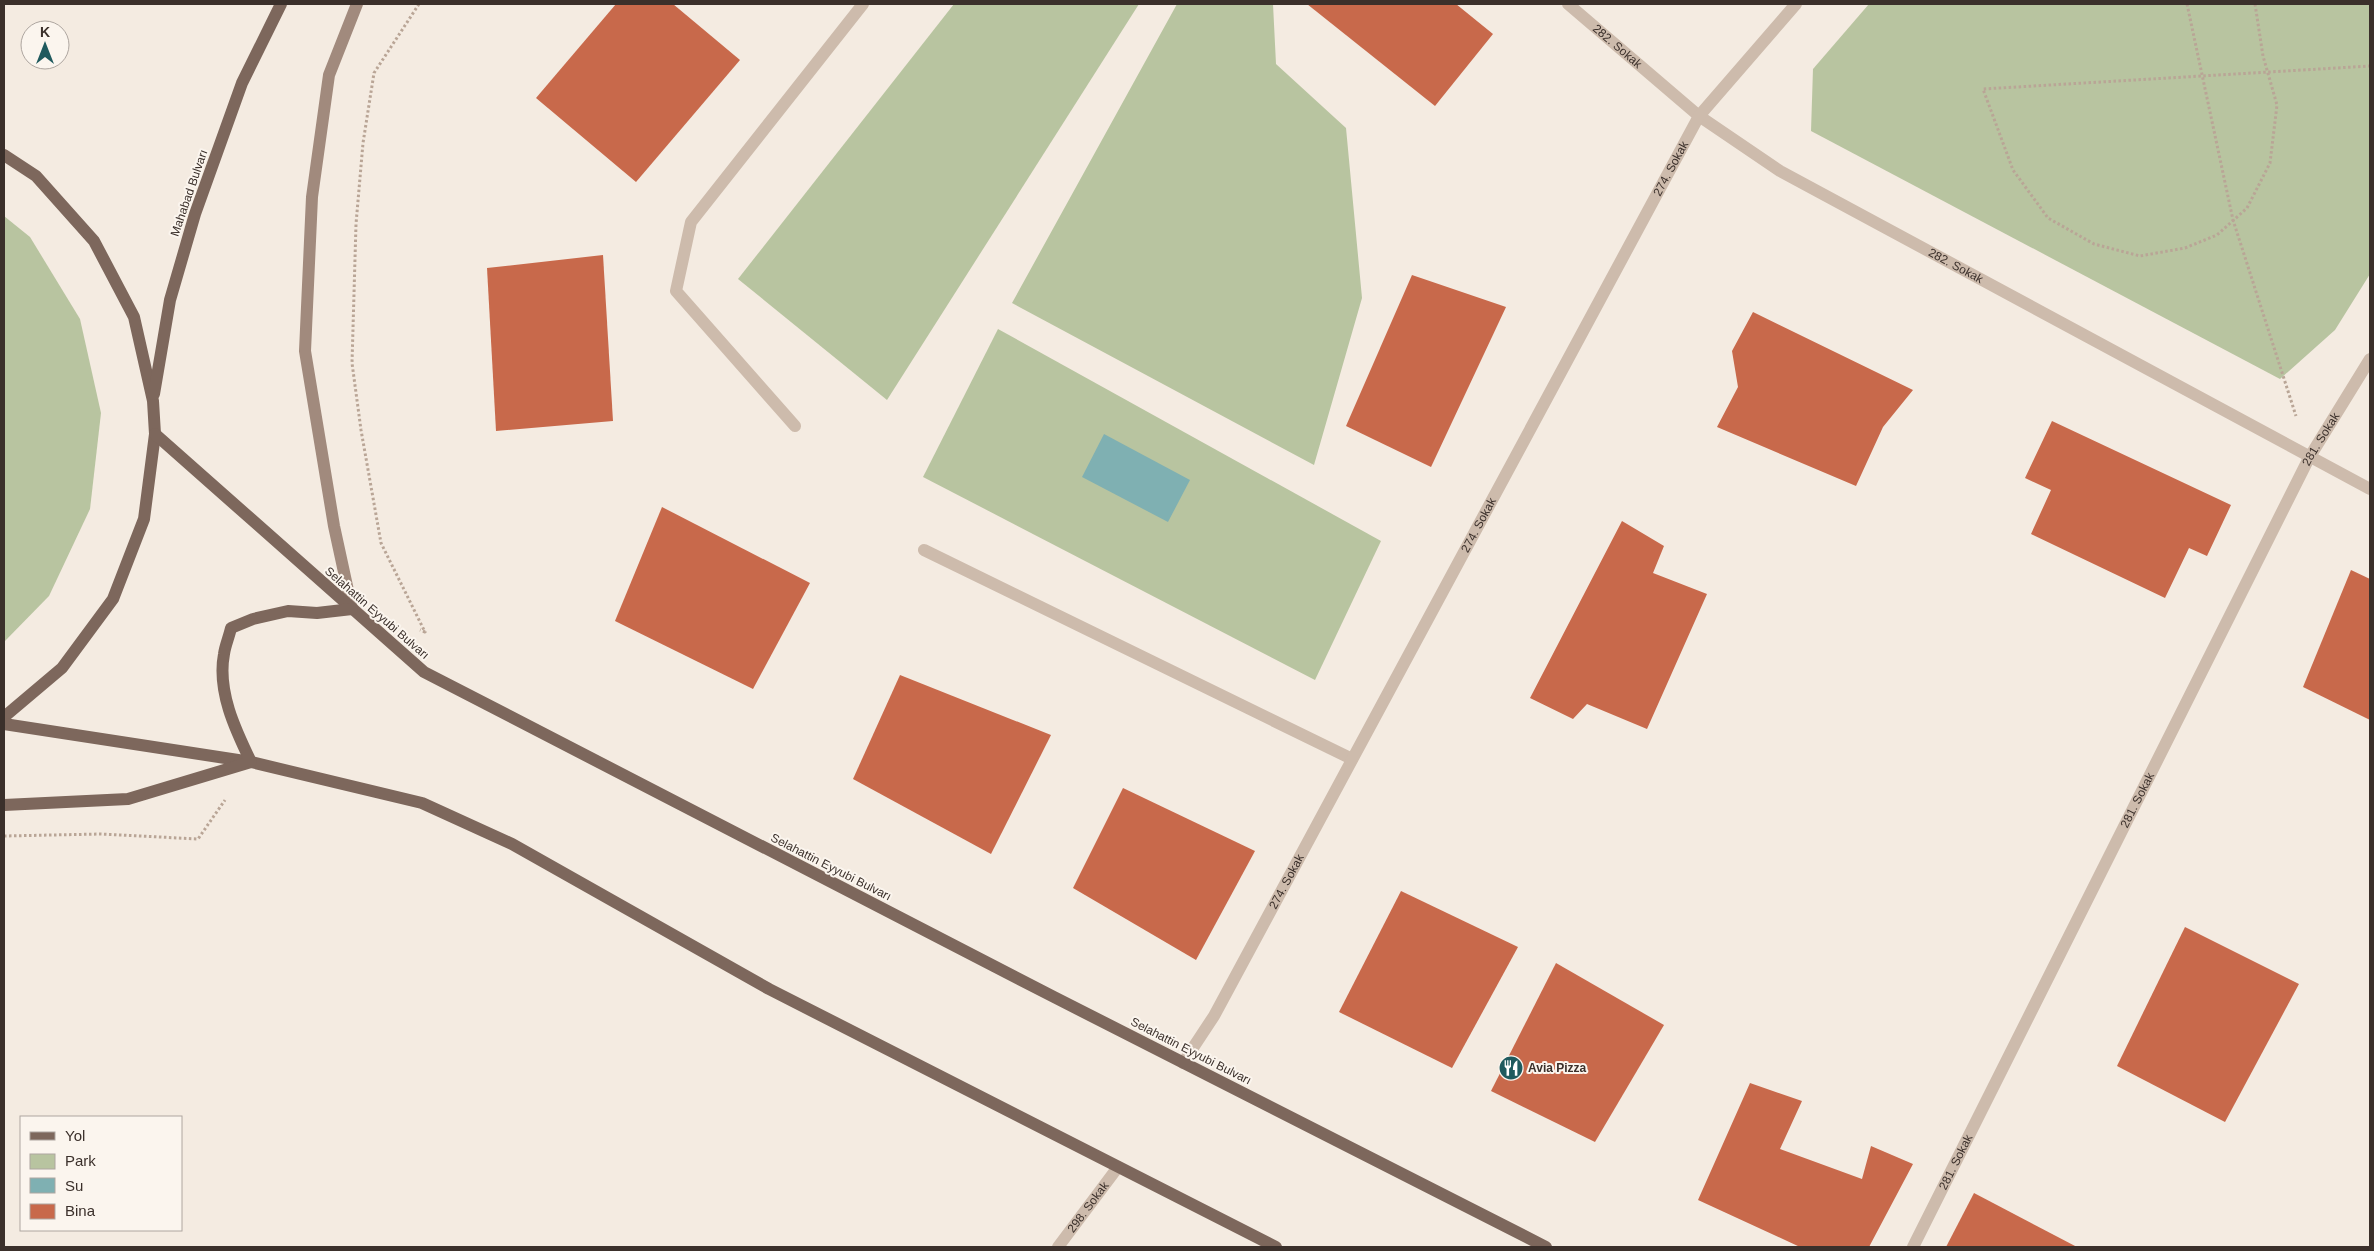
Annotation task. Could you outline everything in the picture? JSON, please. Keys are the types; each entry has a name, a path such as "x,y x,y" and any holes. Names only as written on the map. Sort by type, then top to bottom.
{"main road":[{"name":"Mahabad Bulvarı","path":"152,401 170,300 195,214 242,83 281,4"},
{"path":"251,762 237,733 223,691 223,655 232,628 253,619 288,611 318,613 352,609 334,526 305,351 312,197 329,75 357,4"},
{"path":"4,155 36,176 94,241 134,318 152,401 155,434 144,519 113,599 62,668 4,717"},
{"name":"Selahattin Eyyubi Bulvarı","path":"155,434 424,672 1546,1247"},
{"path":"4,724 251,762 422,803 512,844 769,989 1276,1247"},
{"path":"4,805 128,799 251,762"}],"street":[{"path":"795,426 676,291 691,222 863,4"},
{"name":"282. Sokak","path":"1568,4 1699,116 1780,171 2309,458 2370,489"},
{"name":"274. Sokak","path":"1183,1062 1214,1016 1699,116 1796,4"},
{"name":"281. Sokak","path":"1913,1247 2309,458 2370,359"},
{"path":"924,550 1352,759"},
{"name":"298. Sokak","path":"1058,1247 1118,1167"}],"path":[{"path":"2188,4 2233,220 2309,458"},
{"path":"2255,4 2263,56 2268,72 2277,105 2270,163 2246,208 2217,235 2185,248 2140,256 2094,244 2048,218 2013,170 1983,89 2203,76 2268,72 2370,66"}],"green space":[{"path":"954,4 1139,4 887,400 738,279"},
{"path":"1177,4 1273,4 1276,64 1346,128 1362,298 1314,465 1012,303"},
{"path":"1869,4 2370,4 2370,274 2335,330 2280,379 1811,131 1813,69"},
{"path":"4,216 30,237 80,319 101,413 90,509 49,596 4,642"},
{"path":"998,329 1381,541 1315,680 923,477"}],"water":[{"path":"1104,434 1190,480 1168,522 1082,477"}],"building":[{"path":"616,4 673,4 740,60 636,182 536,98"},
{"path":"1307,4 1456,4 1493,34 1435,106"},
{"path":"603,255 613,421 496,431 487,268"},
{"path":"1412,275 1506,307 1431,467 1346,426"},
{"path":"1753,312 1913,390 1883,427 1856,486 1717,427 1738,387 1732,351"},
{"path":"2052,421 2231,505 2207,556 2189,548 2165,598 2031,534 2051,490 2025,478"},
{"path":"662,507 810,583 753,689 615,621"},
{"path":"1622,521 1664,546 1653,573 1707,594 1647,729 1587,704 1573,719 1530,698"},
{"path":"2351,570 2370,579 2370,720 2303,687"},
{"path":"900,675 1051,735 991,854 853,779"},
{"path":"1123,788 1255,851 1196,960 1073,888"},
{"path":"1401,891 1518,947 1452,1068 1339,1012"},
{"path":"2185,927 2299,984 2225,1122 2117,1066"},
{"path":"1556,963 1664,1025 1595,1142 1491,1091"},
{"path":"1750,1083 1802,1101 1780,1149 1862,1179 1871,1146 1913,1164 1869,1247 1800,1247 1698,1200"},
{"path":"1974,1193 2077,1247 1946,1247"}],"place":[{"name":"Avia Pizza","path":"1511,1068"}]}
